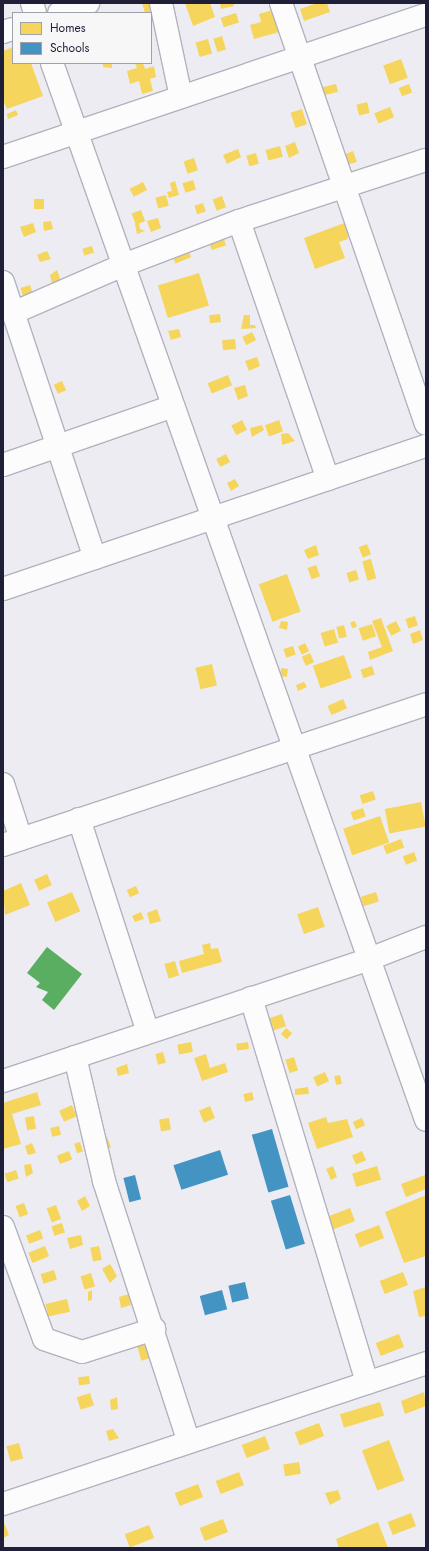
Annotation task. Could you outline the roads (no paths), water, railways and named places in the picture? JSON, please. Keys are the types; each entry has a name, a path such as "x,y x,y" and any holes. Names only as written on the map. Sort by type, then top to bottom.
{"street":[{"path":"62,12 88,3"},
{"path":"161,3 181,97"},
{"path":"281,3 426,424"},
{"path":"424,3 426,9"},
{"path":"3,157 426,15"},
{"path":"52,64 121,266 173,406 294,746 367,960 426,1120"},
{"path":"14,313 121,266 239,221 426,160"},
{"path":"239,221 328,479"},
{"path":"4,286 95,558"},
{"path":"3,465 59,447 173,406"},
{"path":"3,589 426,446"},
{"path":"3,784 12,842 294,746 426,704"},
{"path":"79,819 148,1032"},
{"path":"3,1081 367,960 426,936"},
{"path":"251,998 367,1383"},
{"path":"75,1057 104,1181 154,1329 189,1442"},
{"path":"3,1227 44,1339 82,1352 154,1329"},
{"path":"3,1504 426,1363"}]}
